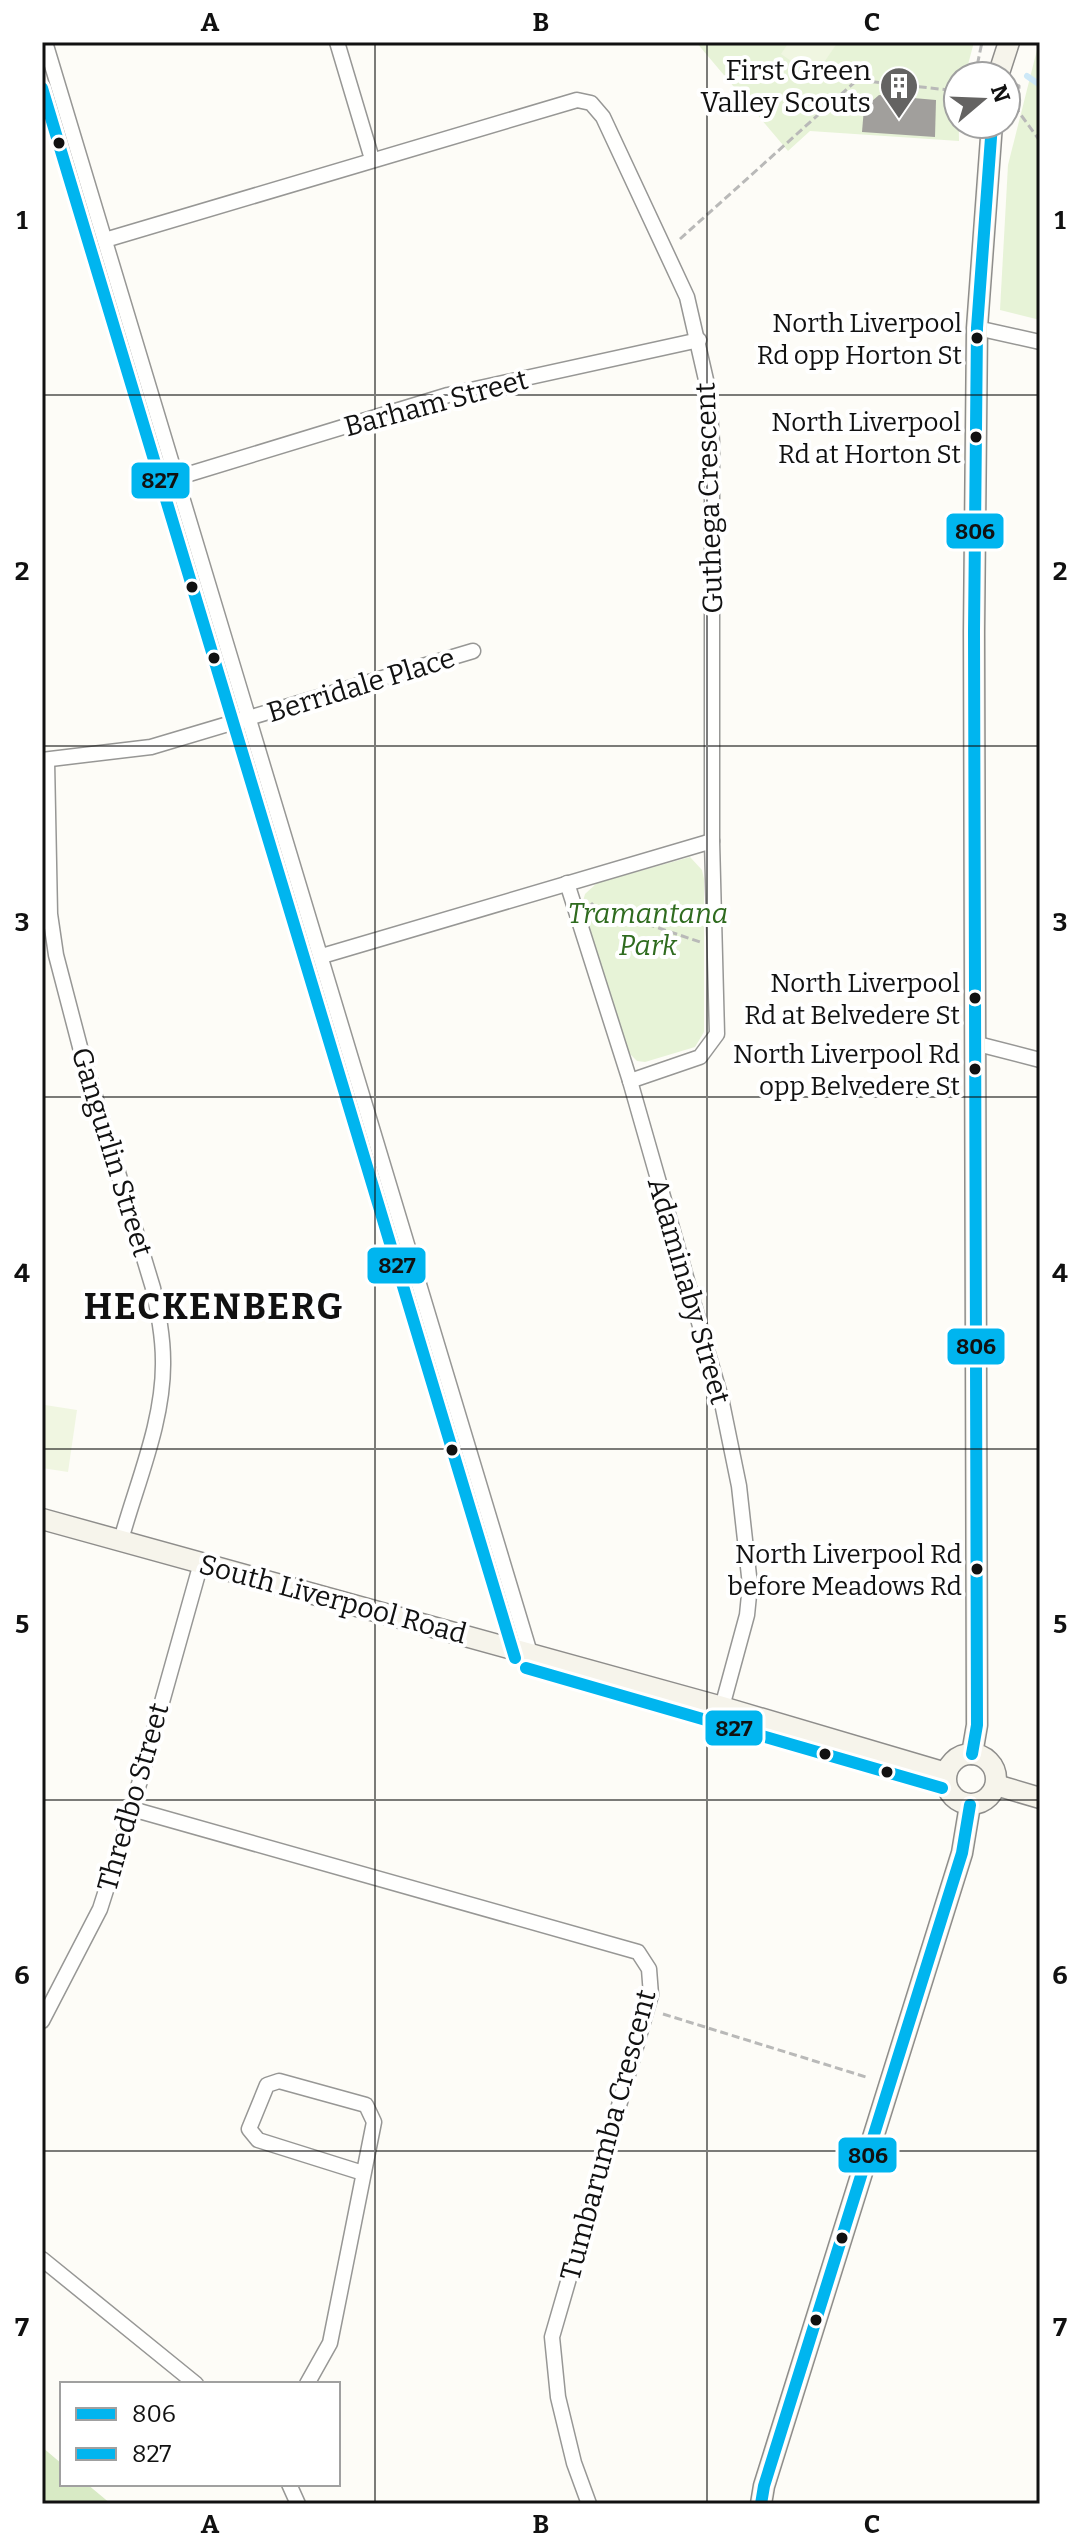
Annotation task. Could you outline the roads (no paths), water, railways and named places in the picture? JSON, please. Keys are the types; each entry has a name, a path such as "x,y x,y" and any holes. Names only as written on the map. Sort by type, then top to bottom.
{"main road":[{"path":"972,1754 977,1725 974,632 977,328 991,140"},
{"name":"South Liverpool Road","path":"42,1519 530,1653 946,1773"},
{"path":"972,1754 987,1759 993,1765 996,1785 987,1800 970,1805 958,1802 952,1796 947,1788 946,1773 956,1759 972,1754"},
{"path":"996,1785 1040,1798"},
{"path":"761,2504 962,1853 970,1805"}],"street":[{"path":"45,42 530,1653"},
{"path":"337,42 372,159"},
{"name":"Guthega Crescent","path":"105,240 577,100 591,103 603,117 687,297 709,393 712,443 712,841 717,1034 700,1057 630,1081"},
{"path":"977,328 1040,342"},
{"name":"Barham Street","path":"176,478 448,395 699,340"},
{"name":"Berridale Place","path":"44,760 151,747 473,651"},
{"name":"Gangurlin Street","path":"44,760 50,914 56,955 84,1062 153,1288 161,1325 163,1363 159,1406 121,1540"},
{"path":"322,956 712,841"},
{"name":"Adaminaby Street","path":"567,883 630,1081 721,1398 748,1548 750,1585 747,1615 722,1707"},
{"path":"974,1043 1040,1060"},
{"name":"Thredbo Street","path":"42,2021 100,1909 132,1809 201,1563"},
{"name":"Tumbarumba Crescent","path":"132,1809 638,1952 649,1969 651,1995 552,2337 558,2397 574,2463 589,2504"},
{"path":"308,2382 330,2343 374,2122 366,2105 279,2081 267,2085 249,2129 258,2140 363,2173"},
{"path":"42,2259 194,2382"}],"waterway":[{"path":"1027,76 1040,85"}],"place":[{"name":"First Green Valley Scouts","path":"899,120"},
{"name":"North Liverpool Rd opp Horton St","path":"977,338"},
{"name":"North Liverpool Rd at Horton St","path":"976,437"},
{"name":"North Liverpool Rd at Belvedere St","path":"975,998"},
{"name":"North Liverpool Rd opp Belvedere St","path":"975,1069"},
{"name":"North Liverpool Rd before Meadows Rd","path":"977,1569"}],"district":[{"name":"HECKENBERG","path":"214,1307"}],"park label":[{"name":"Tramantana Park","path":"648,929"}]}
